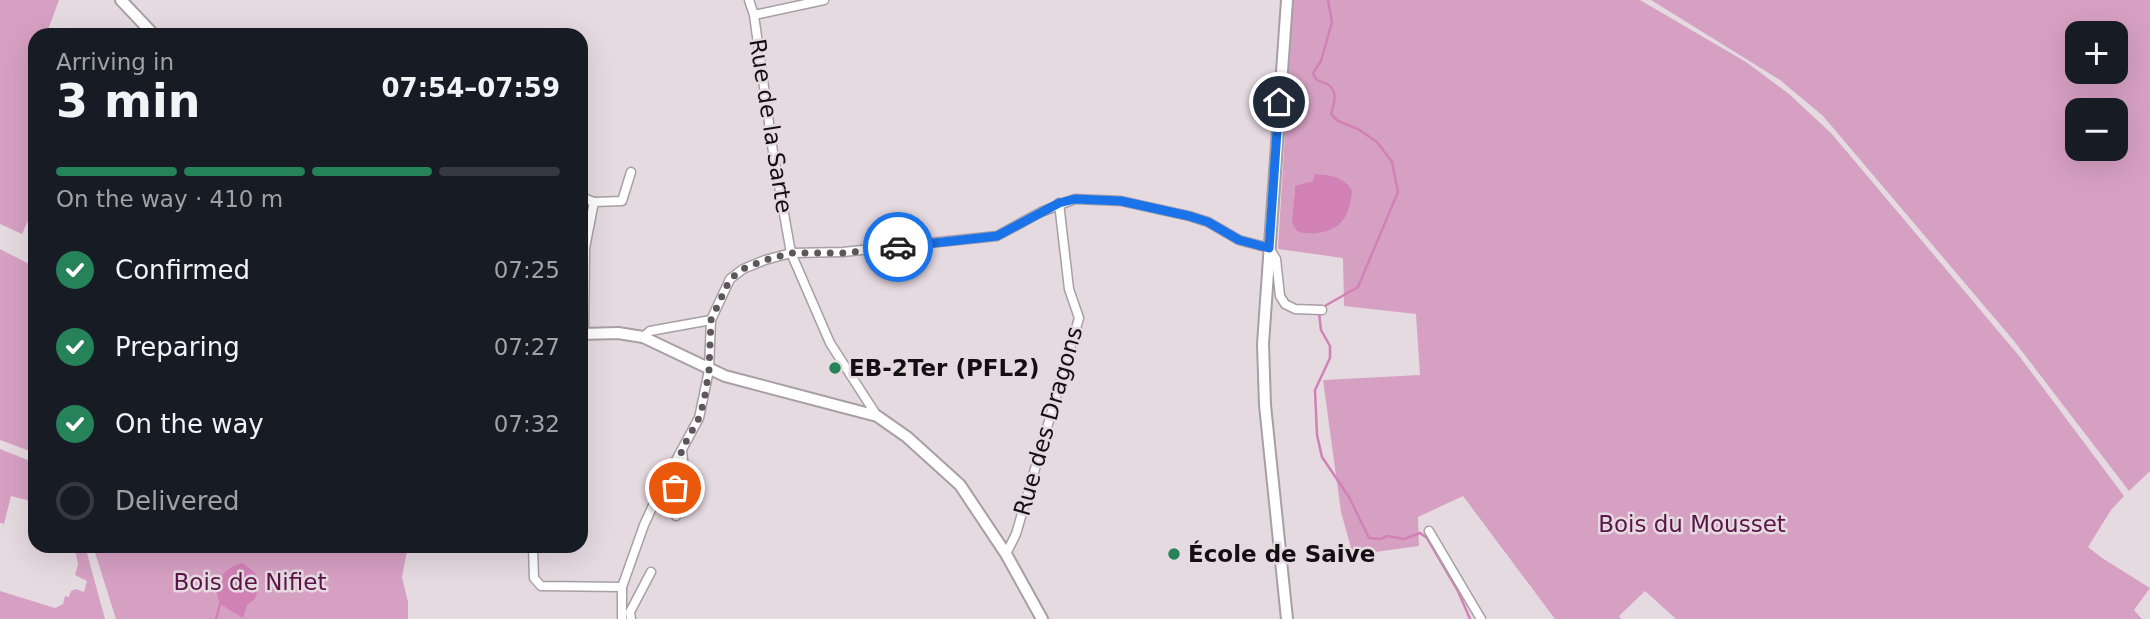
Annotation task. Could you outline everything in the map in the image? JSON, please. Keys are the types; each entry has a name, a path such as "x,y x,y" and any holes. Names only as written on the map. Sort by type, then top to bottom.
{"street":[{"path":"121,0 147,28"},
{"name":"Rue de la Sarte","path":"748,0 754,15 773,152 791,253 830,343 877,415"},
{"path":"754,15 824,0"},
{"path":"1287,0 1263,344 1264,382 1287,619"},
{"path":"588,200 622,201 631,172"},
{"path":"622,619 622,587 644,525 699,418 709,370 711,320 730,279 743,269 791,253 843,253 997,236 1059,203 1075,199 1121,201 1208,222 1239,240 1269,248 1276,259 1280,296 1285,304 1295,309 1320,309"},
{"path":"588,236 594,202"},
{"name":"Rue des Dragons","path":"1006,554 1016,534 1079,318 1069,289 1059,203"},
{"path":"643,337 650,331 711,320"},
{"path":"588,334 618,333 643,337 709,370 877,415 907,437 960,485 1006,554 1042,619"},
{"path":"676,516 671,500 684,470 681,451"},
{"path":"1429,531 1481,619"},
{"path":"533,553 534,578 541,586 622,587"},
{"path":"631,619 630,612 651,572"}],"green space":[{"path":"0,0 59,0 49,28 28,28 28,221 22,234 0,224"},
{"name":"Bois du Mousset","path":"1293,0 1640,0 1746,62 1789,94 1831,133 2020,357 2124,496 2111,510 2088,547 2150,588 2134,610 2142,619 1676,619 1645,591 1619,616 1621,619 1555,619 1463,496 1418,517 1419,546 1353,555 1341,512 1323,380 1420,375 1416,314 1344,306 1343,258 1278,249","holes":["1314,174 1340,179 1343,221 1326,230 1308,234 1294,203 1295,188 1313,181"]},
{"path":"1651,0 2150,0 2150,471 2129,491 2014,341 1823,116 1780,80"},
{"path":"0,249 28,263 28,450 0,440"},
{"path":"0,449 28,460 28,500 11,496 4,524 0,523"},
{"path":"76,553 87,553 105,619 0,619 0,591 55,608 63,604 65,596 69,597 71,591 76,589 84,592 87,581 75,575 78,564"},
{"name":"Bois de Nifiet","path":"95,553 407,553 402,577 408,602 408,619 116,619"}],"shaded area":[{"path":"1314,174 1331,176 1345,182 1352,191 1350,202 1344,219 1335,227 1322,232 1303,233 1297,231 1292,223 1295,186 1313,181"},
{"path":"243,563 255,573 260,583 255,599 247,605 243,618 220,604 215,587 226,571"}],"waterway":[{"path":"1323,307 1358,287 1398,192 1392,162 1377,142 1358,129 1338,121 1331,114 1335,98 1333,90 1316,79 1313,73 1321,61 1332,22 1328,0"},
{"path":"1319,313 1321,330 1330,346 1330,358 1315,390 1317,435 1322,457 1349,497 1369,538 1380,539 1388,536 1404,539 1420,533 1427,538 1458,591 1470,619"},
{"path":"216,619 220,604"}],"way so far":[{"path":"675,488 684,470 681,451 699,418 704,401 709,370 711,320 730,279 743,269 791,253 843,253 898,247"}],"place":[{"name":"EB-2Ter (PFL2)","path":"835,368"},
{"name":"École de Saive","path":"1174,554"}],"route":[{"path":"898,247 997,236 1059,203 1075,199 1121,201 1189,216 1208,222 1239,240 1269,248 1279,102"}]}
